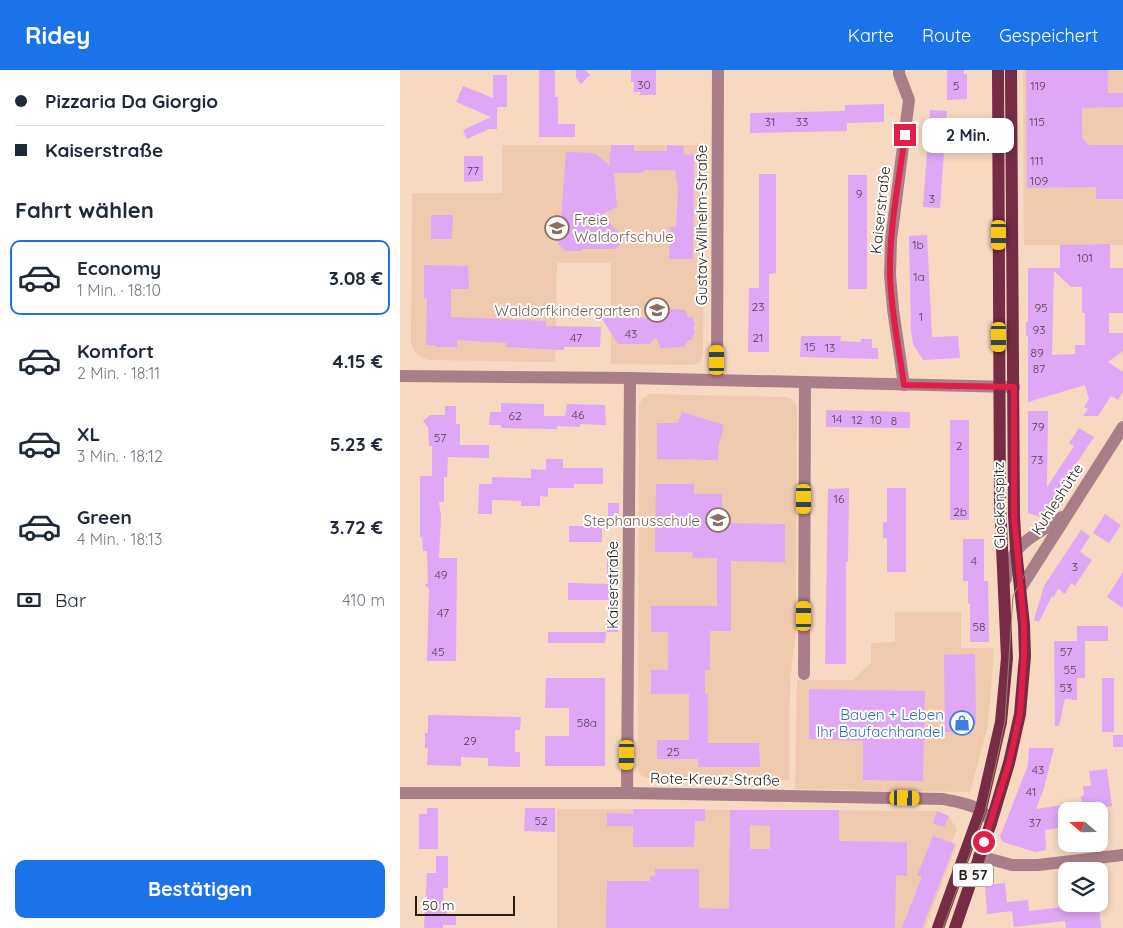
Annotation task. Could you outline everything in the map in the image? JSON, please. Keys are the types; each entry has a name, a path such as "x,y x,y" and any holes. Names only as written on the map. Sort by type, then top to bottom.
{"main road":[{"name":"Glockenspitz","path":"938,928 981,809 1001,722 1005,689 1007,658 1000,508 998,70"},
{"name":"Glockenspitz","path":"954,928 991,823 1009,763 1020,714 1024,656 1024,625 1014,516 1011,70"}],"street":[{"name":"Gustav-Wilhelm-Straße","path":"717,380 718,70"},
{"name":"Kaiserstraße","path":"899,70 909,100 891,240 890,275 892,308 904,385"},
{"path":"400,376 630,378 1014,387"},
{"name":"Kaiserstraße","path":"627,794 630,378"},
{"path":"804,674 805,382"},
{"name":"Kuhleshütte","path":"1020,589 1123,428"},
{"path":"1004,591 1010,560 1016,550 1024,541 1068,513"},
{"name":"Rote-Kreuz-Straße","path":"400,794 627,794 943,799 981,809"},
{"path":"981,809 988,816 991,823"},
{"path":"979,856 1012,865 1038,865 1123,854"}],"shaded area":[{"path":"1023,70 1123,70 1123,245 1024,245"},
{"name":"Freie Waldorfschule","path":"502,145 704,145 703,355 700,362 693,365 611,364 611,263 557,263 555,362 429,360 417,354 411,342 412,193 502,193"},
{"name":"Stephanusschule","path":"649,394 786,397 792,399 797,406 796,632 790,680 789,780 650,779 642,776 638,771 639,406 642,399"},
{"path":"895,612 961,612 961,648 994,648 988,725 970,792 795,789 797,680 853,680 871,663 871,643 895,642"},
{"path":"557,809 936,811 949,817 957,829 952,842 957,844 925,928 557,928"}],"building":[{"path":"539,70 555,70 558,124 575,124 575,137 539,137"},
{"path":"576,70 585,70 590,75 581,84 576,78"},
{"path":"631,70 656,70 656,95 640,95 640,92 634,92 634,82 631,82"},
{"path":"947,70 964,70 964,74 967,74 967,99 947,100"},
{"path":"1026,70 1108,70 1108,93 1123,93 1123,107 1082,108 1082,135 1089,145 1123,145 1123,199 1096,199 1096,187 1027,188"},
{"path":"493,75 507,75 507,107 497,107 497,129 489,129 467,139 463,130 491,117 456,102 463,86 493,98"},
{"path":"884,104 884,122 847,123 847,131 750,133 750,113 845,111 845,105"},
{"path":"930,110 947,111 940,208 923,207"},
{"path":"611,145 634,145 634,151 667,151 667,145 683,146 684,154 694,155 693,259 669,259 670,227 676,227 678,191 675,170 644,170 643,173 614,173 617,207 602,214 625,240 615,249 565,251 558,243 558,229 554,225 561,219 566,152 595,153 610,166 609,153 611,153"},
{"path":"464,156 483,156 483,181 464,182"},
{"path":"759,174 776,174 776,273 769,274 769,352 748,352 749,288 759,288"},
{"path":"848,175 867,175 867,289 848,289"},
{"path":"431,215 453,215 452,239 431,239"},
{"path":"927,235 932,337 958,336 960,358 923,360 913,344 911,331 909,236"},
{"path":"1110,244 1110,268 1123,268 1123,313 1109,313 1109,333 1123,333 1123,351 1108,362 1123,372 1123,392 1118,400 1111,396 1098,416 1083,416 1088,409 1084,407 1089,399 1085,385 1028,402 1028,336 1026,336 1026,322 1028,322 1028,268 1060,268 1060,245","holes":["1054,271 1071,287 1082,287 1082,313 1085,313 1085,345 1075,345 1075,354 1052,355"]},
{"path":"424,265 468,266 469,289 451,289 451,317 546,321 546,326 601,327 600,347 564,347 564,350 558,350 506,347 506,343 457,340 457,347 426,345 427,298 424,298"},
{"path":"662,308 685,310 688,317 692,317 695,324 693,329 695,333 684,347 661,348 656,338 649,344 618,344 601,317 649,318 651,314 659,314"},
{"path":"801,336 841,336 840,341 861,342 861,339 872,339 872,348 878,348 878,359 800,357"},
{"path":"501,403 544,404 544,416 565,416 567,404 605,405 606,425 580,424 580,427 557,426 557,429 501,428 501,425 489,425 490,412 501,412"},
{"path":"445,406 456,406 456,424 460,424 460,445 489,445 489,458 448,457 447,477 444,477 444,502 439,502 441,516 439,558 457,558 456,661 427,661 429,589 425,585 428,583 427,551 423,551 422,537 420,537 420,476 432,476 432,446 429,446 428,427 423,421 430,415 445,415"},
{"path":"826,410 910,412 910,428 826,427"},
{"path":"1028,411 1048,411 1047,487 1074,446 1069,443 1079,428 1094,437 1041,517 1028,513"},
{"path":"682,412 724,425 719,444 718,460 657,459 657,423 678,423"},
{"path":"950,420 969,420 969,520 950,520"},
{"path":"546,459 563,459 563,468 603,468 603,484 574,484 574,488 548,488 548,497 540,496 540,506 521,506 521,501 492,500 492,514 478,514 479,484 492,484 492,477 531,478 531,469 546,470"},
{"path":"656,484 694,484 694,494 722,494 722,523 785,524 785,562 731,561 731,631 710,631 710,670 705,670 705,694 708,694 708,743 759,743 760,767 698,767 698,759 657,759 657,740 689,740 689,694 651,694 651,670 668,670 668,632 651,632 651,606 717,606 717,558 692,558 693,552 655,552"},
{"path":"849,488 848,562 846,562 846,664 825,664 828,489"},
{"path":"887,488 906,488 906,572 887,572 887,538 883,538 883,522 887,522"},
{"path":"608,503 619,503 619,516 608,516"},
{"path":"1105,514 1121,525 1109,543 1093,533"},
{"path":"569,526 602,526 602,542 569,542"},
{"path":"1081,530 1090,536 1080,552 1092,560 1075,586 1071,583 1065,594 1058,589 1054,597 1052,596 1039,622 1034,620 1044,586"},
{"path":"963,539 984,539 984,581 988,581 989,642 970,642 968,581 963,581"},
{"path":"607,561 618,561 618,574 607,574"},
{"path":"1123,572 1123,608 1107,597"},
{"path":"568,583 611,584 610,600 568,600"},
{"path":"607,620 618,620 618,632 607,632"},
{"path":"1077,626 1108,626 1108,641 1077,641"},
{"path":"548,632 606,632 605,643 548,643"},
{"path":"1054,641 1085,641 1085,678 1077,678 1077,700 1065,699 1059,726 1055,726"},
{"path":"975,654 976,723 967,732 945,732 944,655"},
{"path":"546,678 605,678 605,766 545,766 545,736 569,736 569,708 545,708"},
{"path":"1102,678 1114,678 1114,732 1102,732"},
{"path":"809,689 925,691 923,781 863,780 863,741 809,739"},
{"path":"428,715 521,717 520,730 515,730 515,752 520,752 520,767 488,766 488,758 461,757 461,766 427,765 428,748 425,748 425,733 428,733"},
{"path":"1113,735 1123,735 1123,747 1113,747"},
{"path":"1029,748 1054,748 1044,788 1036,809 1058,806 1058,828 1045,830 1046,850 1035,852 1003,842 1000,837 1028,765"},
{"path":"1107,769 1112,806 1108,807 1108,802 1082,802 1081,796 1084,795 1083,786 1091,786 1089,771"},
{"path":"427,808 438,808 438,849 419,849 419,814 427,814"},
{"path":"525,808 555,808 555,832 524,831"},
{"path":"633,809 705,809 705,821 695,821 694,847 633,847 633,826 607,826 607,813 633,814"},
{"path":"730,810 839,810 839,841 907,842 907,876 896,875 895,928 606,928 607,881 650,881 650,876 655,876 655,869 699,869 699,908 729,909","holes":["750,825 770,826 770,849 750,849"]},
{"path":"937,811 949,816 944,827 933,823"},
{"path":"933,836 955,844 922,928 902,928 922,876 917,876"},
{"path":"436,856 448,856 448,888 443,888 444,910 447,910 447,915 456,915 456,925 443,925 443,928 424,928 427,873 436,873"},
{"path":"1005,883 1007,902 1028,900 1029,911 1058,908 1058,912 1100,912 1101,928 1066,928 1065,921 1014,927 1012,911 987,914 985,885"}],"tram line":[{"path":"943,928 985,812 997,759 1005,721 1013,596 1027,570 1123,423"}],"place":[{"name":"Freie Waldorfschule","path":"557,228"},
{"name":"Waldorfkindergarten","path":"657,310"},
{"name":"Stephanusschule","path":"718,520"},
{"name":"Bauen + Leben Ihr Baufachhandel","path":"962,723"}],"route":[{"path":"905,135 891,240 890,275 892,308 904,385 1014,387 1014,516 1024,625 1024,656 1020,714 1009,763 984,842"}]}
